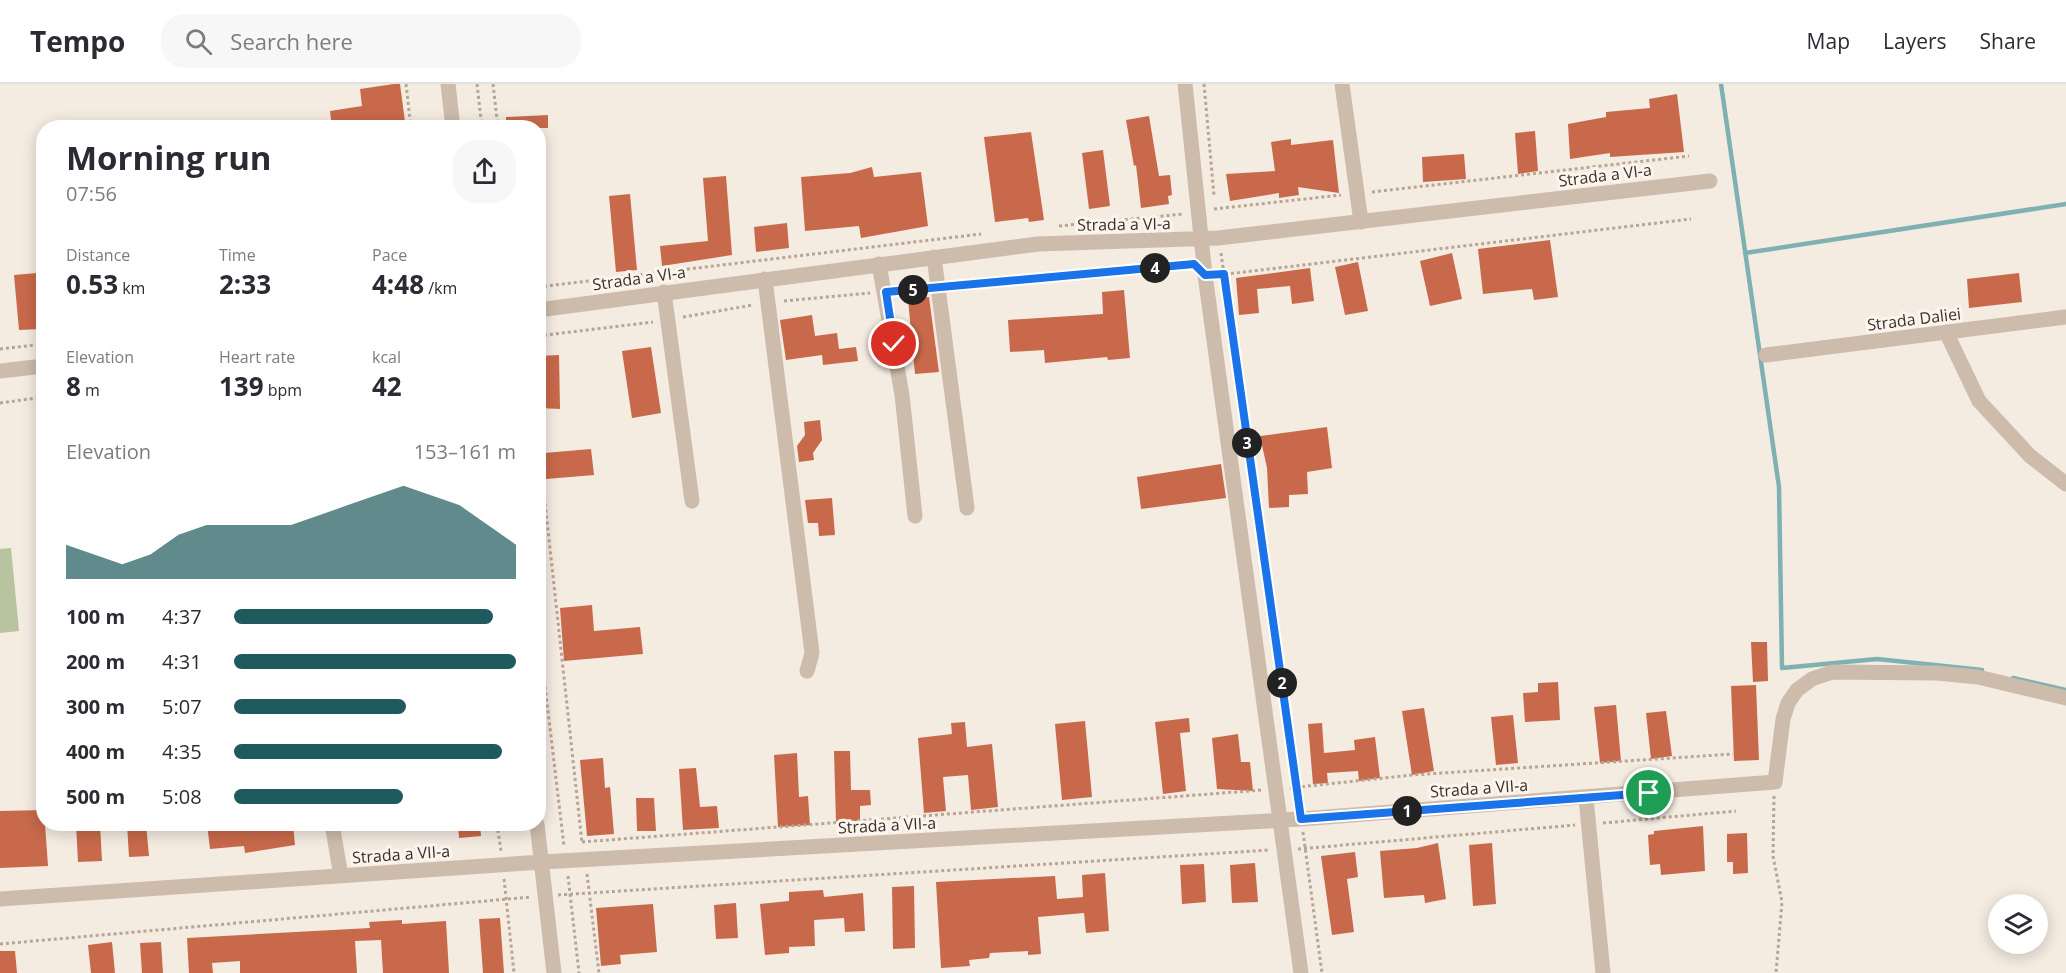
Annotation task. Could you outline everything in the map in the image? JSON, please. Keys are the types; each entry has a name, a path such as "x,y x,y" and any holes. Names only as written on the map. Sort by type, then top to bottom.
{"street":[{"path":"448,84 452,120"},
{"path":"1185,84 1205,275 1278,820 1301,973"},
{"path":"1342,84 1361,222"},
{"name":"Strada a VI-a","path":"546,309 1038,244 1218,238 1710,181"},
{"path":"934,257 967,508"},
{"path":"879,264 886,292 902,395 915,516"},
{"path":"765,279 766,303 812,653 807,671"},
{"path":"664,292 692,501"},
{"name":"Strada Daliei","path":"1766,355 2066,317"},
{"path":"1946,332 1979,401 2030,456 2066,484"},
{"path":"0,371 36,367"},
{"path":"1775,782 1783,719 1788,703 1797,690 1812,679 1832,672 1937,673 1978,677 2066,698"},
{"name":"Strada a VII-a","path":"0,899 543,862 1301,819 1775,782"},
{"path":"1587,798 1603,973"},
{"path":"333,831 341,876"},
{"path":"538,831 554,973"}],"path":[{"path":"406,84 410,120"},
{"path":"477,84 481,120"},
{"path":"493,84 497,120"},
{"path":"1204,84 1218,238 1322,973"},
{"path":"1058,226 1689,156"},
{"path":"546,335 667,320 766,303 1194,264 1205,275 1224,274 1692,219"},
{"path":"546,285 987,234"},
{"path":"0,349 36,345"},
{"path":"0,403 36,398"},
{"path":"546,511 582,842 599,973"},
{"path":"546,692 579,973"},
{"path":"582,842 1274,790 1412,775 1734,754"},
{"path":"1775,782 1772,822 1773,856 1782,902 1776,973"},
{"path":"0,944 589,891 1305,849 1736,811"},
{"path":"498,831 514,973"}],"green space":[{"path":"11,548 19,631 0,633 0,549"}],"building":[{"path":"400,84 405,120 331,120 330,111 362,106 360,89"},
{"path":"1677,94 1684,152 1610,157 1610,153 1570,159 1568,124 1606,117 1606,112 1650,108 1649,99"},
{"path":"548,115 548,128 546,128 546,120 506,120 506,117"},
{"path":"1149,116 1159,176 1170,175 1172,195 1168,196 1169,204 1141,208 1136,165 1134,166 1126,120"},
{"path":"1535,131 1538,171 1518,174 1515,133"},
{"path":"1031,132 1044,220 1029,222 1028,218 995,222 984,137"},
{"path":"1291,139 1291,145 1333,140 1339,193 1298,187 1299,195 1279,198 1279,193 1230,201 1226,174 1275,171 1271,142"},
{"path":"1103,150 1110,206 1089,209 1082,153"},
{"path":"1464,154 1466,179 1423,182 1422,157"},
{"path":"872,167 874,177 921,172 928,226 861,238 859,226 805,231 801,177 850,173"},
{"path":"726,176 732,255 662,266 660,246 708,241 703,178"},
{"path":"630,194 637,270 616,272 609,196"},
{"path":"787,223 789,248 756,252 754,227"},
{"path":"1550,240 1558,297 1534,300 1532,289 1483,294 1478,249"},
{"path":"1452,253 1462,299 1430,306 1420,261"},
{"path":"1358,262 1368,311 1345,315 1335,267"},
{"path":"1310,268 1314,301 1292,304 1290,286 1257,289 1259,313 1239,315 1236,278"},
{"path":"36,273 36,329 19,330 14,275"},
{"path":"2019,273 2022,302 1969,308 1967,279"},
{"path":"1124,290 1130,358 1108,360 1107,357 1045,363 1044,350 1010,352 1008,320 1103,314 1102,292"},
{"path":"929,297 939,372 915,374 908,299"},
{"path":"812,315 815,336 837,333 839,349 856,347 858,361 823,365 822,355 786,360 780,320"},
{"path":"651,347 661,413 632,418 622,351"},
{"path":"559,355 560,409 546,408 546,356"},
{"path":"820,420 822,440 813,453 814,460 799,462 797,446 805,435 804,422"},
{"path":"1327,427 1332,468 1307,472 1308,494 1289,495 1289,507 1269,508 1267,468 1260,436"},
{"path":"591,449 594,475 546,479 546,453"},
{"path":"1221,464 1226,498 1141,509 1137,477"},
{"path":"832,498 835,535 819,536 818,523 808,523 805,500"},
{"path":"592,605 594,631 640,627 643,654 564,661 560,608"},
{"path":"1751,642 1767,642 1768,681 1753,682"},
{"path":"1558,682 1560,720 1525,722 1523,693 1538,692 1538,683"},
{"path":"1756,685 1759,760 1734,761 1731,686"},
{"path":"1616,705 1621,761 1600,763 1594,707"},
{"path":"1424,708 1434,771 1412,775 1402,711"},
{"path":"1666,711 1672,756 1651,759 1646,713"},
{"path":"1513,715 1518,763 1496,765 1491,717"},
{"path":"1189,718 1190,732 1180,733 1186,791 1163,794 1155,722"},
{"path":"1085,721 1092,797 1062,800 1055,724"},
{"path":"965,722 967,747 992,744 998,807 971,810 968,775 943,777 946,811 924,813 918,738 952,734 951,723"},
{"path":"1322,723 1324,753 1355,750 1354,740 1375,737 1380,778 1359,781 1358,771 1327,773 1328,783 1313,784 1308,724"},
{"path":"1238,734 1241,762 1250,762 1253,791 1217,789 1212,738"},
{"path":"834,751 850,751 851,790 870,790 871,805 860,806 860,821 836,822"},
{"path":"797,753 799,797 808,796 810,825 778,827 774,755"},
{"path":"603,758 605,788 610,787 614,834 587,836 580,760"},
{"path":"696,768 700,807 717,806 719,828 683,830 679,769"},
{"path":"636,798 654,798 656,831 637,831"},
{"path":"36,810 36,831 46,831 48,866 0,868 0,811"},
{"path":"1703,826 1705,871 1661,875 1660,864 1650,865 1648,835 1654,834 1654,831"},
{"path":"76,831 100,831 102,861 78,862"},
{"path":"127,831 147,831 149,856 129,857"},
{"path":"208,831 294,831 295,845 245,853 244,846 210,849"},
{"path":"458,831 481,831 481,836 459,838"},
{"path":"1747,833 1748,873 1733,874 1733,862 1727,862 1727,834"},
{"path":"1438,843 1446,899 1425,903 1424,895 1384,898 1380,851 1417,848"},
{"path":"1492,843 1496,904 1473,906 1469,845"},
{"path":"1355,852 1358,877 1347,879 1354,932 1332,935 1321,856"},
{"path":"1255,863 1258,902 1232,903 1230,865"},
{"path":"1204,864 1206,902 1182,904 1180,865"},
{"path":"1105,873 1109,931 1086,933 1084,913 1038,917 1041,954 1028,955 1028,951 990,953 989,958 969,960 970,966 941,968 936,882 1055,876 1057,899 1083,897 1082,875"},
{"path":"914,886 915,948 893,949 892,887"},
{"path":"823,890 824,897 863,893 865,931 845,932 844,918 814,920 815,946 789,947 789,953 765,955 760,904 789,901 789,892"},
{"path":"736,903 738,938 716,939 714,905"},
{"path":"653,904 657,952 620,955 621,964 601,966 596,908"},
{"path":"500,918 504,973 483,973 479,919"},
{"path":"402,920 402,924 446,921 449,973 383,973 381,940 355,941 357,973 240,973 240,961 212,963 213,973 189,973 187,938 370,928 369,922"},
{"path":"112,942 115,973 91,973 88,945"},
{"path":"161,942 163,973 142,973 140,943"},
{"path":"0,951 15,951 17,973 0,973"}],"waterway":[{"path":"1721,84 1779,487 1782,668 1877,659 1982,670"},
{"path":"1745,253 2066,204"},
{"path":"2013,678 2066,690"}],"route":[{"path":"894,344 886,292 1194,264 1205,275 1224,274 1301,819 1649,793"}]}
